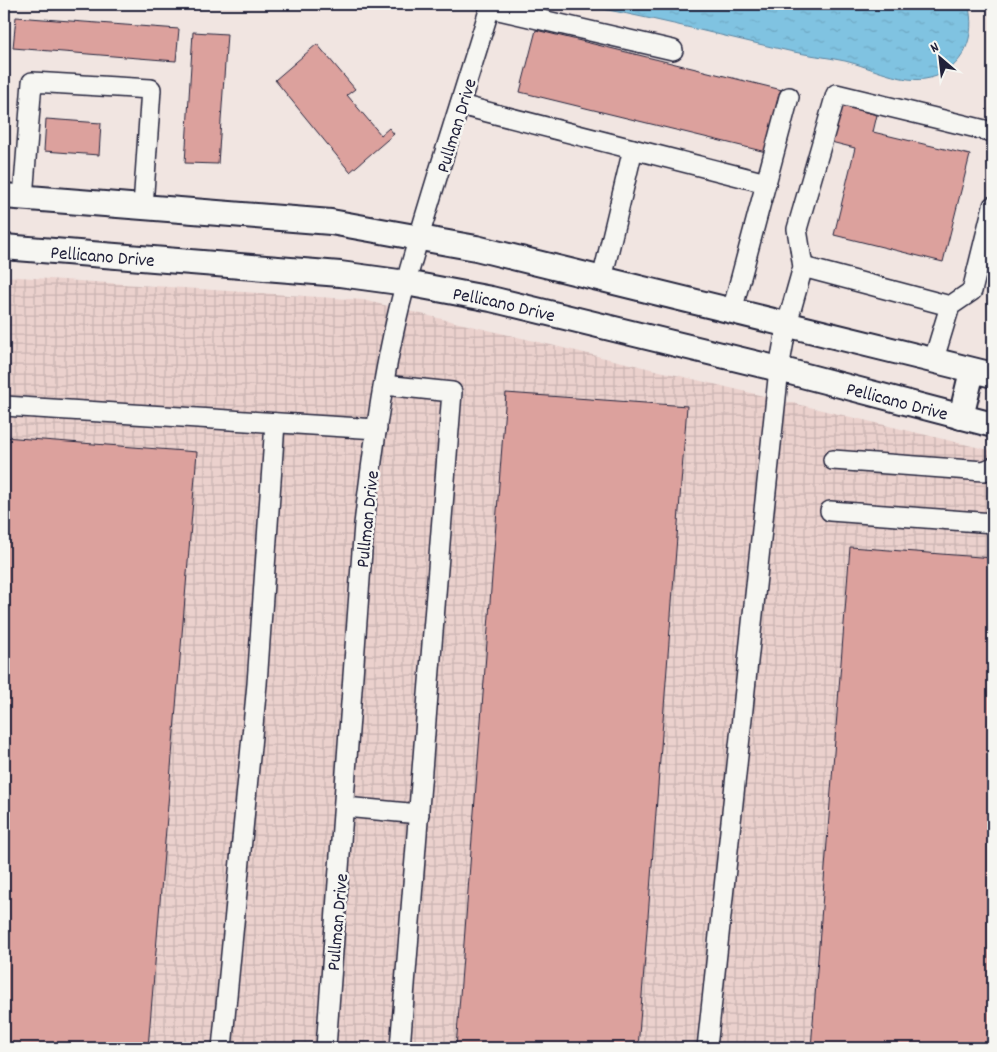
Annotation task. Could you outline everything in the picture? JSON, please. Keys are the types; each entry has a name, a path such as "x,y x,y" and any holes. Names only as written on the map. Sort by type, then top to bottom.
{"main road":[{"path":"14,197 331,222 476,248 983,373 961,417"},
{"name":"Pellicano Drive","path":"4,247 340,274 406,283 491,299 779,369 993,425"}],"street":[{"path":"490,6 673,50"},
{"name":"Pullman Drive","path":"326,1048 345,807 364,524 377,429 384,385 406,283 490,6"},
{"path":"14,197 32,82 151,89 143,207"},
{"path":"707,1048 779,369 787,324 803,267 797,229 836,94 993,132"},
{"path":"732,311 789,97"},
{"path":"460,105 766,183"},
{"path":"602,279 633,149"},
{"path":"933,362 950,306 972,291 993,206"},
{"path":"803,267 950,306"},
{"path":"384,385 452,392 400,1048"},
{"path":"4,406 377,429"},
{"path":"222,1048 257,684 275,423"},
{"path":"833,460 984,471 993,467"},
{"path":"830,512 993,523"},
{"path":"345,807 419,814"}],"shaded area":[{"path":"4,276 363,300 993,451 993,1048 4,1048"}],"water":[{"path":"599,4 968,4 971,28 965,50 952,67 942,74 920,80 898,77 845,61 789,51 603,9"}],"building":[{"path":"16,17 179,29 176,61 13,48"},
{"path":"536,30 782,90 766,152 520,92"},
{"path":"193,32 227,34 218,164 185,163"},
{"path":"317,44 355,89 347,95 381,135 389,128 394,134 350,172 275,80"},
{"path":"836,104 877,115 873,132 970,155 943,262 834,235 855,148 827,141"},
{"path":"46,119 101,123 99,155 44,151"},
{"path":"506,393 687,406 638,1048 456,1048"},
{"path":"4,437 197,452 148,1048 4,1048"},
{"path":"850,547 993,558 991,1048 811,1048"}]}
